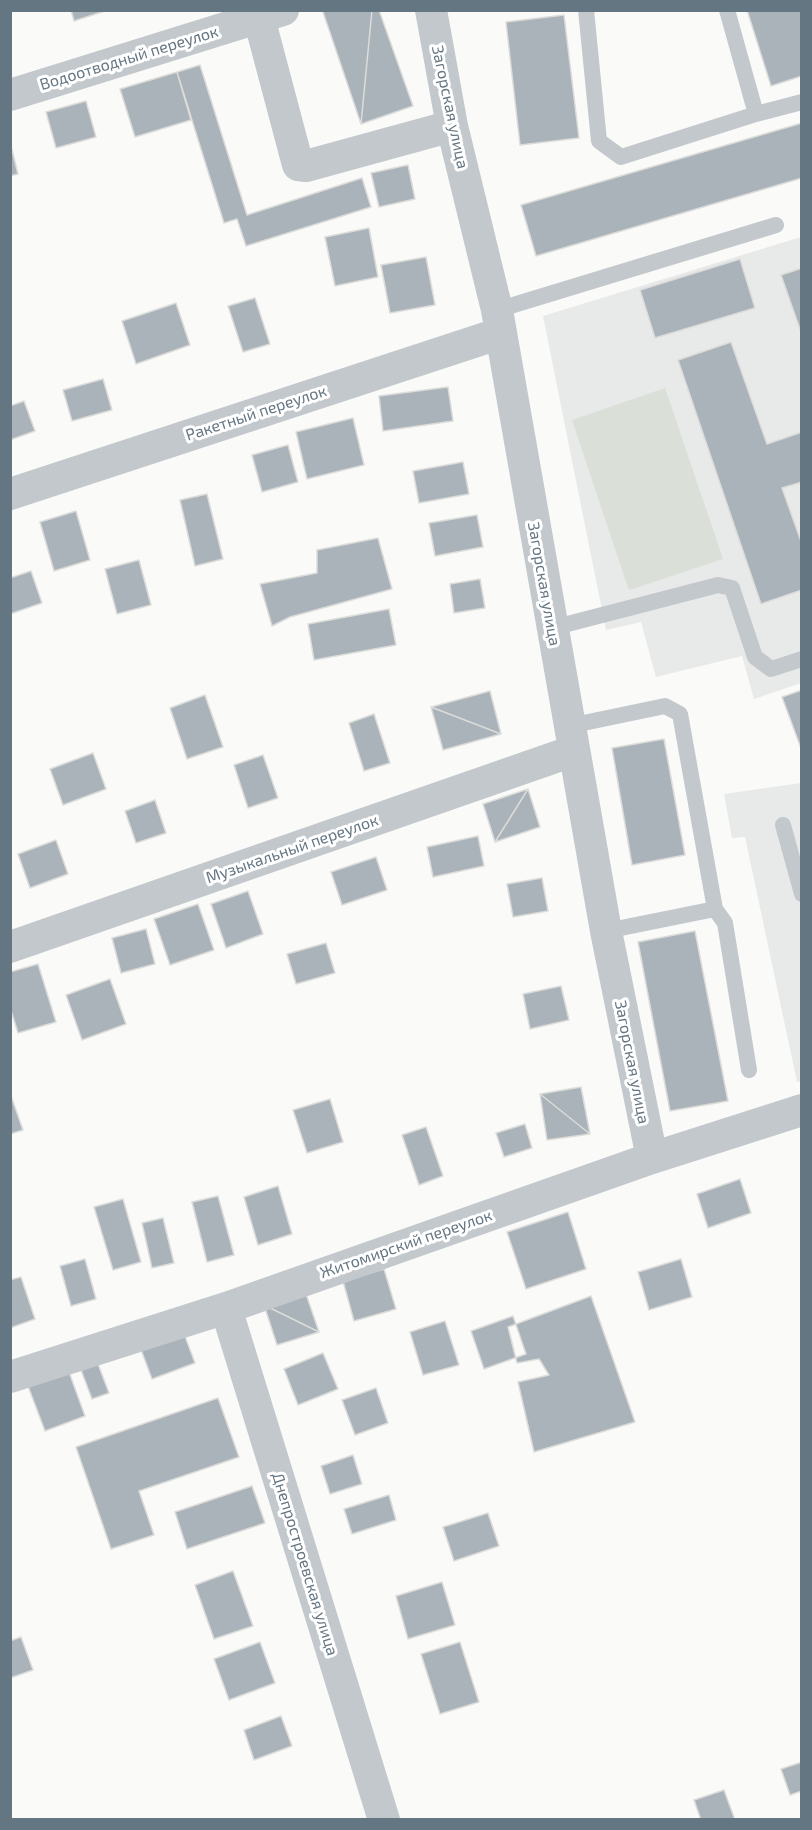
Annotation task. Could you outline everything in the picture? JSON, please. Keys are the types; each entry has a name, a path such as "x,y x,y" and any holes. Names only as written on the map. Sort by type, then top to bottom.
{"street":[{"name":"Загорская улица","path":"430,10 452,126 499,321 606,931 652,1158"},
{"path":"271,14 298,165 306,166 452,126"},
{"name":"Водоотводный переулок","path":"10,95 271,14"},
{"name":"Ракетный переулок","path":"10,494 499,321"},
{"name":"Музыкальный переулок","path":"10,947 571,739"},
{"name":"Житомирский переулок","path":"10,1377 226,1308 652,1158 801,1110"},
{"name":"Днепростроевская улица","path":"226,1308 384,1820"}],"lane":[{"path":"586,10 599,141 621,157 801,102"},
{"path":"726,10 756,114"},
{"path":"499,321 776,225"},
{"path":"552,628 718,585 732,588 755,657 771,669 801,659"},
{"path":"571,739 665,706 680,714 715,909 725,923 749,1070"},
{"path":"783,825 801,894"},
{"path":"606,931 715,909"}],"shaded area":[{"path":"801,237 801,683 754,699 742,656 656,677 641,622 606,630 543,316"},
{"path":"665,388 723,559 629,590 572,420"},
{"path":"801,783 802,1081 797,1082 745,837 732,838 724,794"}],"building":[{"path":"71,10 108,10 74,21"},
{"path":"372,10 361,124 323,12"},
{"path":"372,10 379,10 413,106 361,124"},
{"path":"747,10 802,10 802,76 771,86"},
{"path":"564,15 579,138 520,145 506,22"},
{"path":"200,65 247,215 362,178 371,207 246,246 237,219 224,223 177,72"},
{"path":"177,72 191,120 135,137 120,89"},
{"path":"86,101 96,137 56,148 46,112"},
{"path":"802,123 802,178 536,256 521,205"},
{"path":"10,142 18,174 10,176"},
{"path":"408,165 415,199 379,207 371,173"},
{"path":"369,228 378,277 335,286 325,237"},
{"path":"426,257 435,305 390,313 381,265"},
{"path":"740,259 755,308 655,338 640,290"},
{"path":"802,268 802,335 781,275"},
{"path":"255,298 270,344 243,352 228,306"},
{"path":"176,303 190,345 136,364 122,321"},
{"path":"731,342 767,444 802,432 802,482 782,488 802,544 802,590 761,604 678,360"},
{"path":"103,379 112,410 72,421 63,390"},
{"path":"448,387 453,421 383,431 379,396"},
{"path":"24,401 35,431 10,440 10,406"},
{"path":"353,418 364,465 307,479 296,432"},
{"path":"288,445 298,482 262,492 252,455"},
{"path":"463,462 469,494 419,503 413,471"},
{"path":"207,494 223,559 195,566 180,500"},
{"path":"76,511 90,560 54,571 40,522"},
{"path":"477,515 483,547 435,556 429,523"},
{"path":"378,538 392,589 290,617 272,626 260,584 317,573 317,550"},
{"path":"139,560 151,605 117,614 105,569"},
{"path":"31,571 42,603 10,614 10,578"},
{"path":"480,579 485,608 454,613 450,584"},
{"path":"389,609 396,645 314,660 308,624"},
{"path":"802,690 802,751 782,697"},
{"path":"490,691 501,734 431,707"},
{"path":"205,695 223,747 187,759 170,708"},
{"path":"431,707 501,734 443,750"},
{"path":"374,714 390,763 364,771 349,723"},
{"path":"664,739 685,855 632,865 612,748"},
{"path":"93,753 106,789 63,805 50,769"},
{"path":"263,755 278,798 248,808 234,765"},
{"path":"528,789 540,827 495,842"},
{"path":"528,789 495,842 483,804"},
{"path":"155,800 166,833 136,843 125,811"},
{"path":"478,836 484,866 433,877 427,847"},
{"path":"56,840 68,874 30,888 18,854"},
{"path":"376,857 387,890 342,905 331,872"},
{"path":"542,878 548,911 513,917 507,884"},
{"path":"248,891 263,934 226,948 211,904"},
{"path":"198,904 214,950 170,965 154,919"},
{"path":"146,929 155,964 121,973 112,938"},
{"path":"695,931 728,1101 670,1111 638,942"},
{"path":"326,943 335,973 296,984 287,954"},
{"path":"38,964 56,1022 18,1033 10,1007 10,972"},
{"path":"110,979 126,1024 82,1040 66,995"},
{"path":"561,986 569,1020 530,1029 523,994"},
{"path":"581,1087 590,1134 540,1094"},
{"path":"10,1093 23,1130 10,1134"},
{"path":"540,1094 590,1134 547,1140"},
{"path":"330,1099 343,1142 307,1153 293,1110"},
{"path":"525,1124 532,1148 504,1157 496,1133"},
{"path":"426,1127 443,1176 419,1185 402,1135"},
{"path":"740,1179 751,1213 708,1228 697,1194"},
{"path":"278,1186 292,1234 258,1245 244,1197"},
{"path":"218,1196 234,1255 207,1262 192,1202"},
{"path":"123,1199 141,1262 113,1270 94,1207"},
{"path":"568,1212 586,1269 526,1289 507,1232"},
{"path":"163,1218 174,1263 152,1268 142,1223"},
{"path":"85,1259 96,1299 71,1306 60,1266"},
{"path":"681,1259 692,1297 649,1310 638,1272"},
{"path":"384,1269 396,1309 354,1321 343,1281"},
{"path":"21,1277 35,1319 10,1328 10,1280"},
{"path":"305,1291 319,1332 264,1305"},
{"path":"591,1296 635,1422 534,1452 518,1382 549,1375 539,1359 517,1363 508,1327"},
{"path":"264,1305 319,1332 277,1345"},
{"path":"513,1316 526,1354 484,1369 471,1331"},
{"path":"445,1321 459,1365 423,1375 410,1332"},
{"path":"183,1331 195,1363 152,1379 140,1347"},
{"path":"323,1353 338,1389 298,1405 284,1369"},
{"path":"98,1364 109,1393 92,1399 81,1370"},
{"path":"69,1372 85,1416 45,1431 28,1386"},
{"path":"376,1388 388,1423 355,1435 342,1400"},
{"path":"218,1398 239,1457 139,1491 154,1535 111,1549 76,1447"},
{"path":"353,1455 362,1484 330,1494 321,1466"},
{"path":"252,1486 265,1523 187,1549 175,1512"},
{"path":"389,1495 396,1520 352,1534 344,1509"},
{"path":"488,1513 499,1546 454,1561 443,1527"},
{"path":"233,1571 253,1626 214,1639 195,1585"},
{"path":"442,1582 455,1625 408,1639 396,1596"},
{"path":"21,1637 33,1670 10,1678 10,1641"},
{"path":"260,1642 275,1683 229,1700 214,1659"},
{"path":"460,1642 479,1702 440,1714 421,1654"},
{"path":"281,1716 292,1746 254,1760 244,1730"},
{"path":"802,1762 802,1791 790,1795 781,1769"},
{"path":"724,1790 735,1820 701,1820 694,1800"}]}
